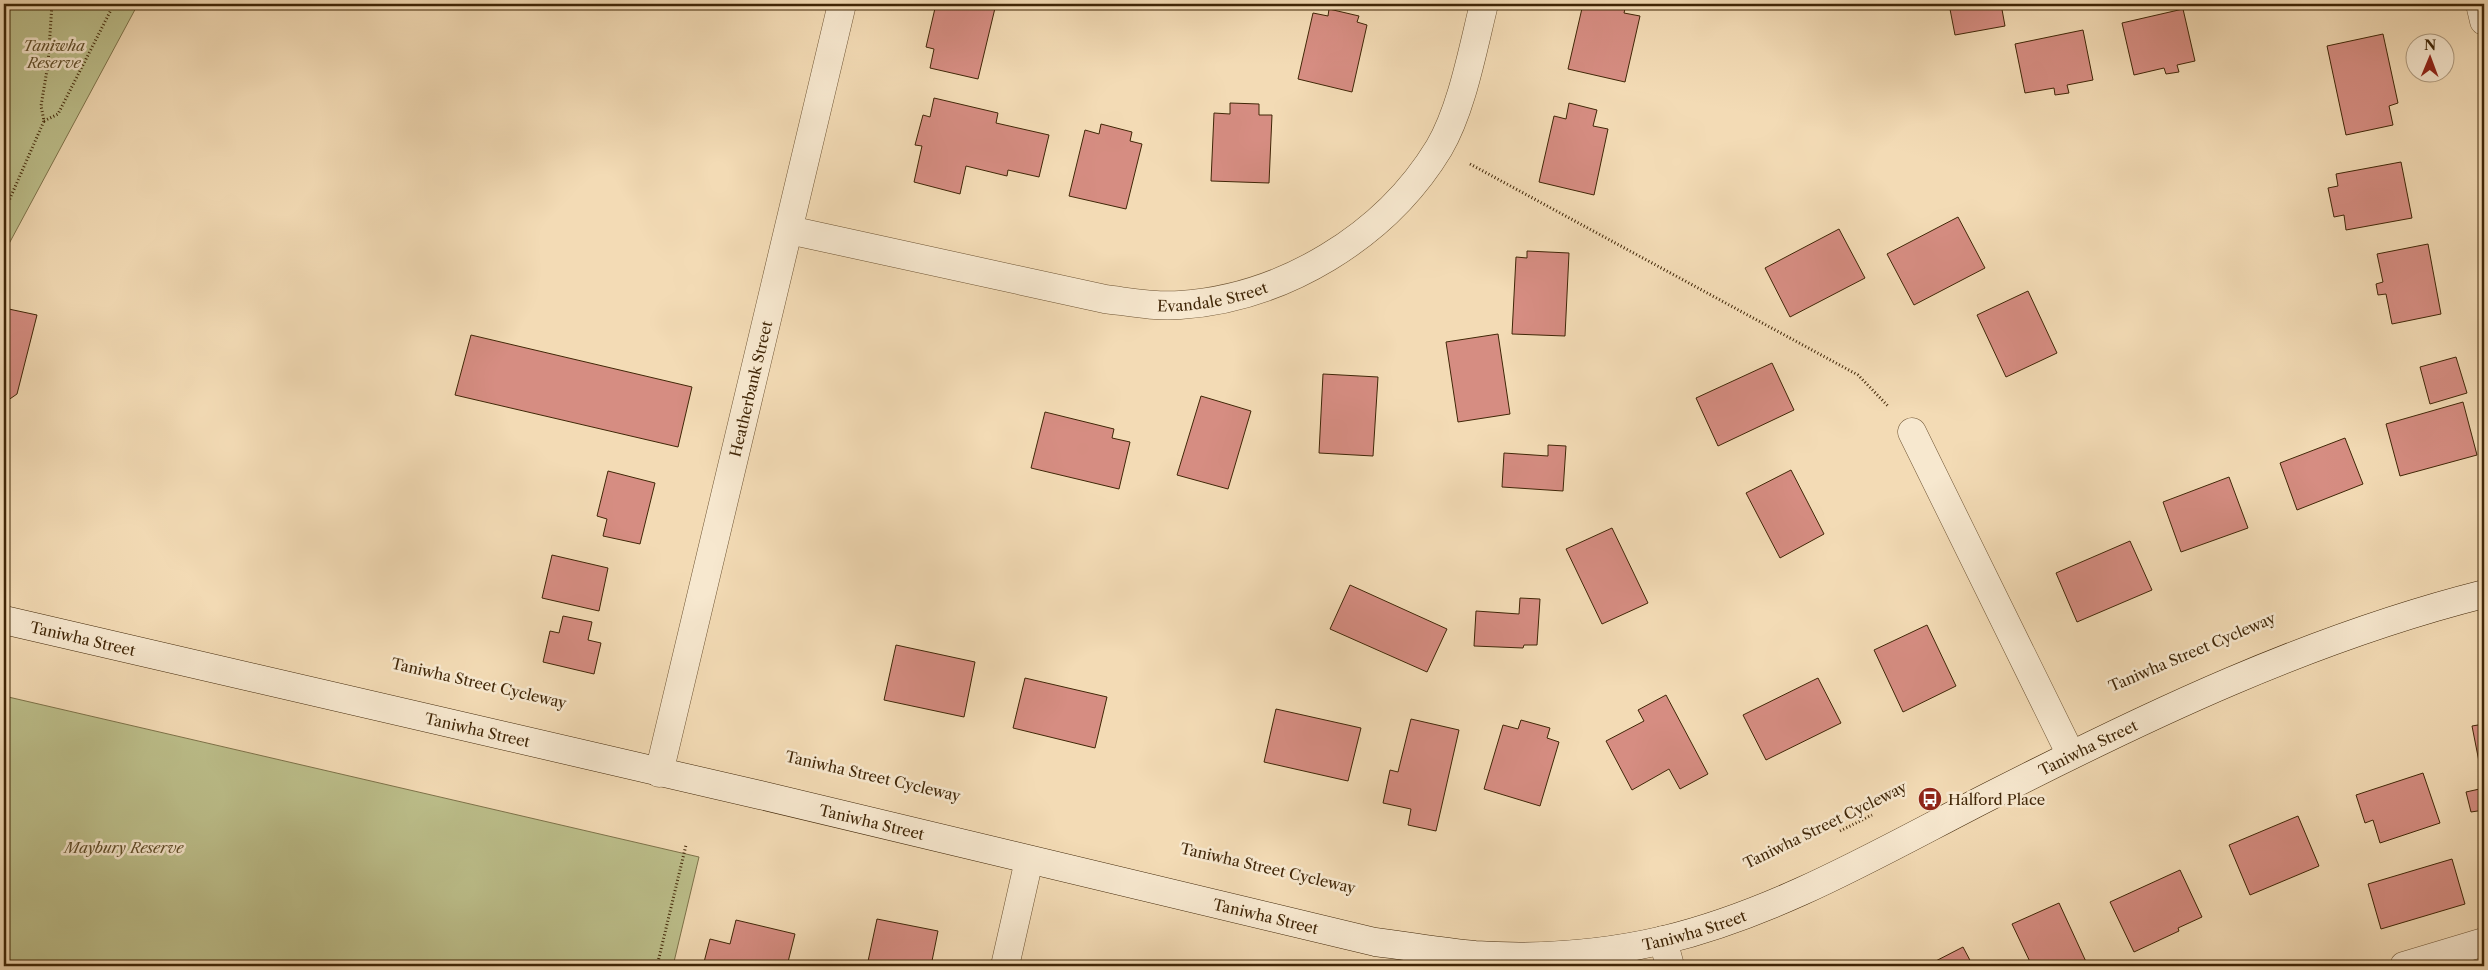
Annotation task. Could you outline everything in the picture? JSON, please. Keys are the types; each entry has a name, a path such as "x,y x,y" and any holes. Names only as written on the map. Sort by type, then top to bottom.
{"main road":[{"name":"Heatherbank Street","path":"659,773 842,4"},
{"name":"Evandale Street","path":"789,230 1105,298 1148,305 1180,305 1231,298 1312,268 1355,240 1409,188 1439,147 1464,82 1484,4"},
{"path":"2480,4 2484,21"},
{"path":"1912,432 2071,755"},
{"name":"Taniwha Street","path":"4,620 1375,942 1466,954 1539,955 1602,951 1663,940 1734,920 1798,893 2071,755 2210,689 2286,658 2436,606 2484,594"},
{"path":"1005,966 1029,860"},
{"path":"1663,940 1670,966"},
{"path":"2404,966 2484,942"}],"path":[{"path":"4,212 44,121 41,106 48,64 52,4"},
{"path":"44,121 58,114 114,4"},
{"path":"1439,147 1858,375 1912,432"},
{"name":"Taniwha Street Cycleway","path":"1837,834 1876,813"},
{"path":"657,966 686,845"}],"green space":[{"name":"Taniwha Reserve","path":"4,4 138,4 4,253"},
{"name":"Maybury Reserve","path":"4,696 699,857 673,966 4,966"}],"building":[{"path":"936,4 996,4 978,79 930,68 934,49 926,47"},
{"path":"1583,4 1593,6 1593,4 1626,5 1624,13 1640,16 1625,82 1568,69"},
{"path":"1949,4 2001,4 2005,26 1955,35"},
{"path":"1329,9 1359,16 1357,22 1367,25 1352,92 1298,79 1313,13 1328,16"},
{"path":"2183,9 2195,61 2177,65 2179,72 2166,74 2164,68 2134,75 2122,23"},
{"path":"2083,30 2093,80 2067,85 2069,93 2055,95 2054,88 2025,93 2015,44"},
{"path":"2383,34 2398,103 2389,106 2393,125 2346,135 2327,46"},
{"path":"934,98 998,113 996,123 1049,135 1039,177 1008,170 1007,176 966,166 960,194 914,182 922,146 915,145 923,115 930,117"},
{"path":"1230,103 1259,104 1259,115 1272,115 1269,183 1211,181 1214,113 1230,114"},
{"path":"1569,103 1597,110 1593,126 1608,129 1594,195 1539,182 1554,116 1566,119"},
{"path":"1101,124 1132,132 1130,141 1142,144 1126,209 1069,196 1085,130 1099,134"},
{"path":"2401,162 2412,218 2346,230 2344,215 2334,217 2328,188 2338,186 2336,174"},
{"path":"1958,217 1985,268 1914,305 1887,254"},
{"path":"1839,229 1865,278 1790,317 1765,268"},
{"path":"2428,244 2441,314 2392,324 2386,294 2378,295 2376,284 2383,282 2377,254"},
{"path":"1527,251 1569,253 1565,336 1512,334 1516,257 1527,258"},
{"path":"2028,291 2057,353 2006,377 1977,315"},
{"path":"4,308 37,315 17,394 4,403"},
{"path":"1498,334 1510,414 1458,422 1446,342"},
{"path":"471,335 692,387 678,447 455,395"},
{"path":"2456,357 2467,393 2430,404 2420,367"},
{"path":"1772,363 1794,410 1718,446 1696,398"},
{"path":"1323,374 1378,377 1373,456 1319,453"},
{"path":"1201,396 1251,411 1228,489 1177,475"},
{"path":"2463,402 2477,455 2400,476 2386,424"},
{"path":"1045,412 1114,429 1112,438 1130,442 1119,489 1031,468"},
{"path":"2345,438 2363,484 2297,510 2280,463"},
{"path":"1548,445 1566,446 1563,491 1502,487 1504,453 1548,456"},
{"path":"1791,470 1824,534 1780,558 1746,493"},
{"path":"608,471 655,483 640,544 603,536 607,519 597,516"},
{"path":"2229,477 2248,528 2181,552 2163,502"},
{"path":"1612,528 1648,603 1602,624 1566,549"},
{"path":"2130,541 2152,590 2077,622 2056,573"},
{"path":"552,555 608,568 599,611 542,598"},
{"path":"1350,585 1447,629 1427,672 1330,629"},
{"path":"1520,598 1540,599 1537,645 1524,645 1523,648 1474,646 1476,611 1519,614"},
{"path":"563,616 592,622 588,640 601,643 594,674 543,662 550,631 559,633"},
{"path":"1927,625 1956,686 1903,712 1874,650"},
{"path":"896,645 975,662 964,717 884,700"},
{"path":"1025,678 1107,697 1095,748 1013,728"},
{"path":"1818,678 1841,723 1766,760 1743,715"},
{"path":"1666,695 1708,774 1680,789 1669,769 1632,790 1606,741 1644,721 1638,710"},
{"path":"1276,709 1361,728 1348,781 1264,762"},
{"path":"1411,719 1459,730 1436,831 1408,825 1411,809 1383,803 1390,770 1398,772"},
{"path":"1521,720 1550,728 1547,738 1559,742 1540,806 1484,789 1503,725 1518,729"},
{"path":"2484,724 2484,787 2472,726"},
{"path":"2423,773 2440,823 2380,843 2373,820 2365,823 2356,795"},
{"path":"2484,788 2484,810 2471,812 2466,792"},
{"path":"2298,816 2319,866 2250,895 2229,845"},
{"path":"2452,859 2465,904 2381,929 2368,884"},
{"path":"2180,870 2202,917 2178,928 2179,931 2134,952 2110,902"},
{"path":"2059,903 2088,966 2032,966 2012,924"},
{"path":"877,919 938,931 931,966 867,966"},
{"path":"736,920 795,934 787,966 703,966 710,939 730,944"},
{"path":"1963,947 1973,966 1926,966"}],"place":[{"name":"Halford Place","path":"1930,799"}]}
